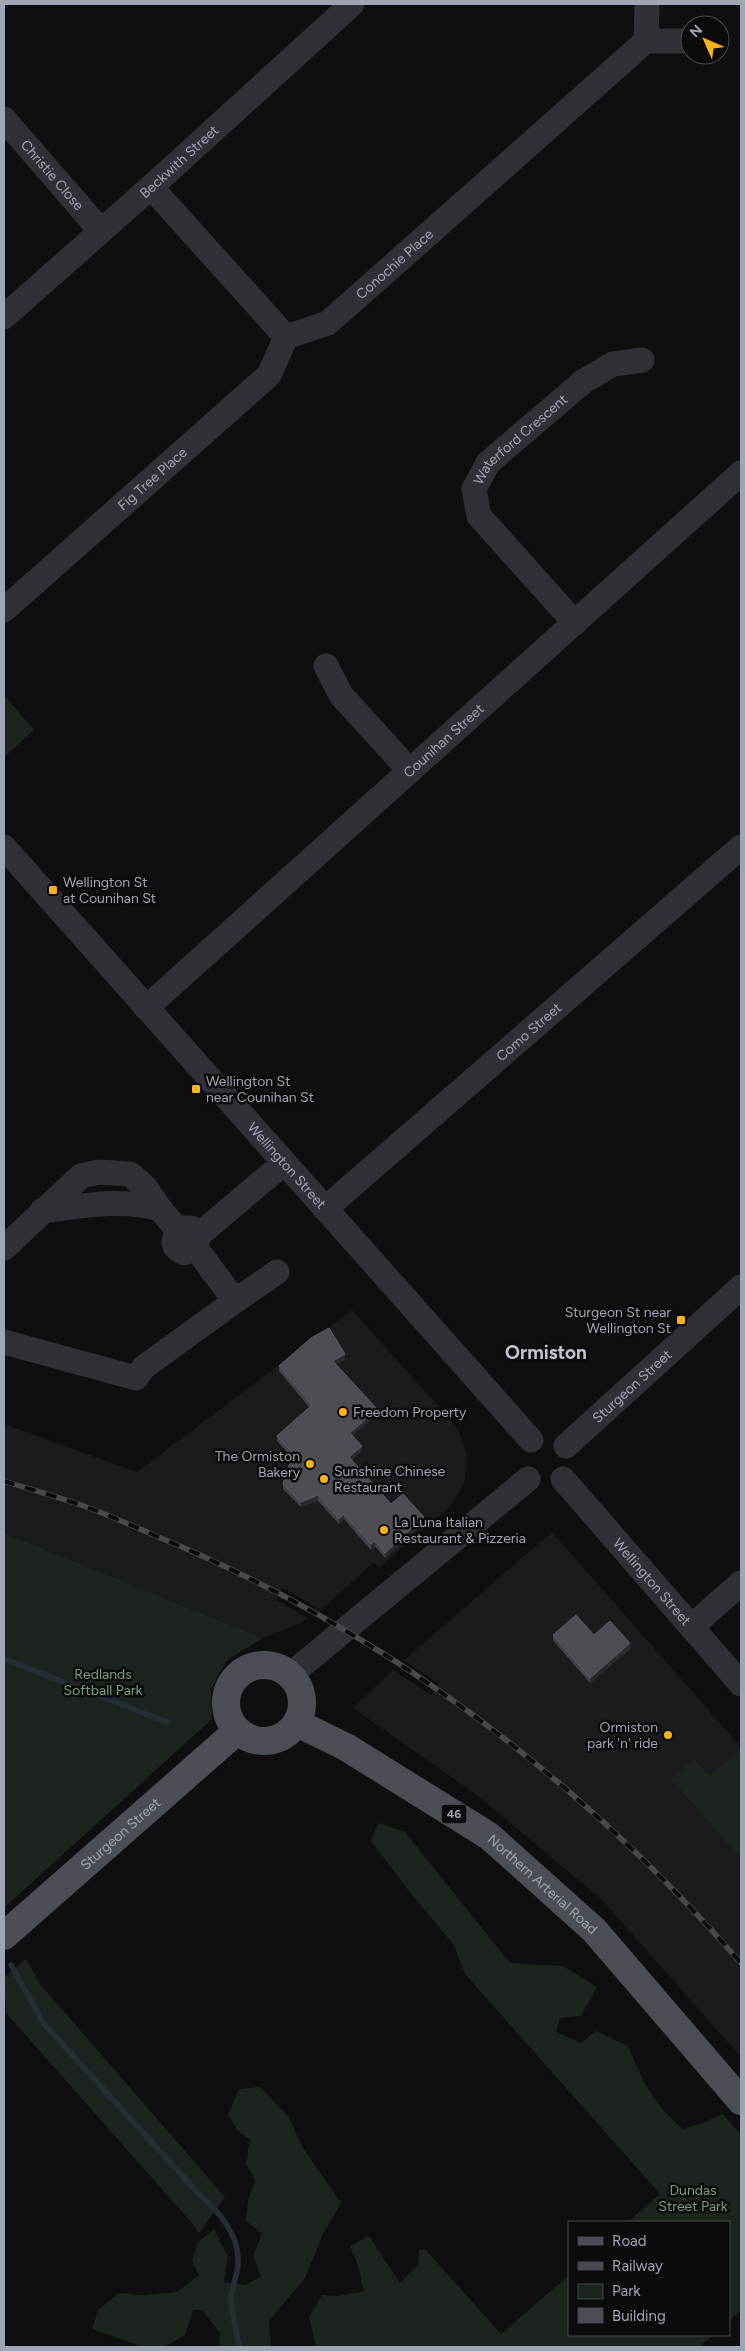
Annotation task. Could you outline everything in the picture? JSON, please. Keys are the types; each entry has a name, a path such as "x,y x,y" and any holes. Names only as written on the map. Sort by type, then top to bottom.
{"main road":[{"path":"262,1665 272,1666 290,1675 300,1689 300,1715 297,1723 280,1738 268,1741 246,1737 237,1731 226,1714 225,1704 230,1685 236,1677 252,1666 262,1665"},
{"name":"Northern Arterial Road","path":"297,1723 346,1747 489,1836 594,1930 741,2101"},
{"name":"Sturgeon Street","path":"4,1936 237,1731"}],"street":[{"name":"Beckwith Street","path":"4,317 100,230 151,187 352,4"},
{"path":"647,4 646,41 680,41"},
{"name":"Conochie Place","path":"286,338 328,323 646,41"},
{"name":"Christie Close","path":"4,119 100,230"},
{"path":"151,187 286,338"},
{"name":"Fig Tree Place","path":"4,610 269,375 286,338"},
{"name":"Waterford Crescent","path":"575,623 478,516 474,489 488,463 584,382 613,364 642,360"},
{"name":"Counihan Street","path":"146,1008 741,473"},
{"path":"326,666 341,695 410,771"},
{"name":"Wellington Street","path":"4,847 531,1440"},
{"name":"Como Street","path":"325,1210 739,851"},
{"path":"192,1235 280,1159"},
{"path":"4,1248 80,1176 100,1172 130,1174 146,1188 160,1209 192,1235 236,1301"},
{"path":"42,1211 126,1203 141,1204 160,1209"},
{"path":"4,1342 136,1378 144,1367 277,1272"},
{"name":"Sturgeon Street","path":"566,1446 741,1287"},
{"path":"550,1436 566,1446 571,1463 562,1479 552,1485 545,1486 528,1479 524,1474 520,1459 526,1445 531,1440 550,1436"},
{"path":"290,1675 528,1479"},
{"name":"Wellington Street","path":"562,1479 741,1684"},
{"path":"691,1627 741,1583"}],"shaded area":[{"path":"352,1310 459,1431 467,1455 464,1483 451,1506 380,1567 373,1563 321,1610 283,1588 276,1600 308,1618 301,1623 263,1638 4,1533 4,1424 137,1472"},
{"path":"552,1532 741,1747 741,2057 601,1899 477,1795 353,1708 393,1670 431,1695 439,1684 404,1660"}],"green space":[{"path":"4,695 34,730 4,757"},
{"name":"Redlands Softball Park","path":"4,1533 263,1638 227,1660 211,1689 212,1719 4,1908"},
{"path":"741,1749 741,1858 671,1779 694,1759 709,1776"},
{"name":"Dundas Street Park","path":"378,1823 405,1832 510,1963 563,1966 597,1987 581,2016 560,2018 556,2032 581,2043 596,2031 628,2046 656,2101 683,2129 723,2114 741,2135 741,2310 730,2320 730,2221 629,2221 660,2194 465,1974 454,1945 412,1895 371,1841"},
{"path":"26,1959 40,1984 225,2197 199,2233 6,2013 4,1978"},
{"path":"260,2087 288,2116 303,2148 341,2203 323,2234 305,2278 269,2321 271,2347 219,2347 220,2333 202,2310 193,2310 185,2335 164,2347 143,2347 92,2329 98,2310 119,2293 142,2295 177,2292 199,2275 192,2261 198,2242 214,2229 228,2257 224,2282 245,2285 261,2277 253,2255 262,2234 246,2221 248,2200 255,2181 246,2163 250,2140 239,2132 228,2115 239,2089"},
{"path":"369,2236 400,2283 418,2264 419,2250 425,2249 501,2334 568,2276 568,2336 712,2336 699,2347 316,2347 309,2317 322,2295 339,2296 364,2291 358,2266 350,2246"}],"building":[{"path":"329,1328 345,1354 333,1361 377,1409 350,1433 362,1446 349,1457 391,1504 403,1494 424,1517 385,1553 375,1541 371,1544 344,1514 339,1519 318,1495 301,1502 283,1484 289,1465 297,1458 277,1436 312,1405 279,1366 311,1338"},
{"path":"576,1615 594,1635 610,1621 630,1643 590,1678 553,1635"}],"waterway":[{"path":"4,1659 167,1722"},
{"path":"11,1965 44,2024 213,2208 232,2234 238,2253 238,2268 231,2301 239,2347"}],"railway":[{"path":"4,1481 100,1512 240,1574 321,1616 399,1664 473,1715 545,1771 613,1831 679,1895 741,1963"}],"place":[{"name":"Wellington St at Counihan St","path":"53,890"},
{"name":"Wellington St near Counihan St","path":"196,1089"},
{"name":"Sturgeon St near Wellington St","path":"681,1320"},
{"name":"Freedom Property","path":"343,1412"},
{"name":"The Ormiston Bakery","path":"310,1464"},
{"name":"Sunshine Chinese Restaurant","path":"324,1479"},
{"name":"La Luna Italian Restaurant & Pizzeria","path":"384,1530"},
{"name":"Ormiston park 'n' ride","path":"668,1735"}],"district":[{"name":"Ormiston","path":"546,1352"}]}
